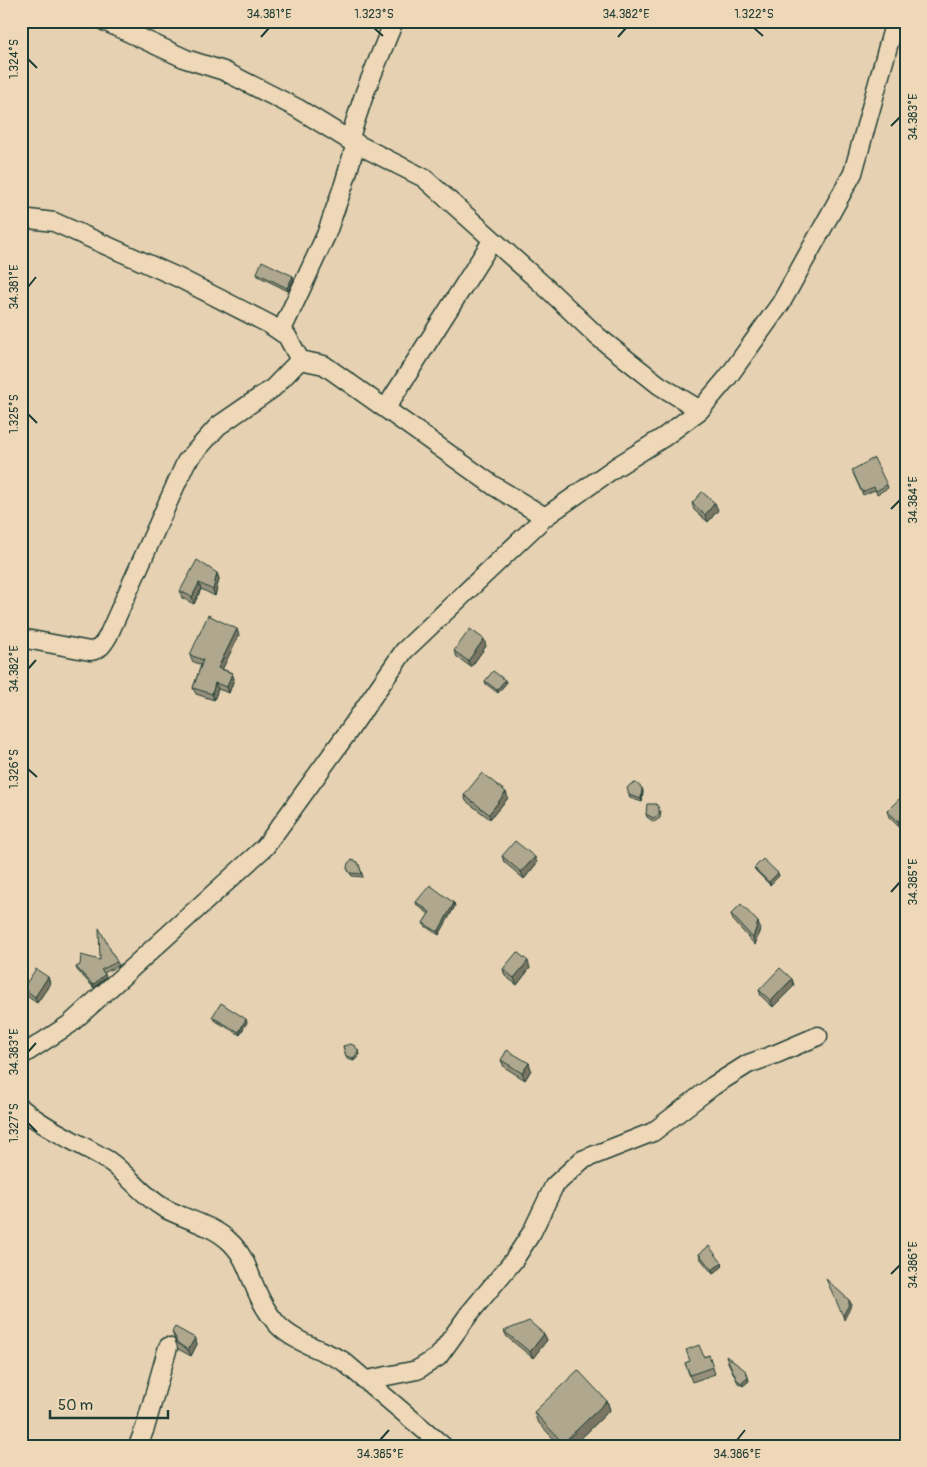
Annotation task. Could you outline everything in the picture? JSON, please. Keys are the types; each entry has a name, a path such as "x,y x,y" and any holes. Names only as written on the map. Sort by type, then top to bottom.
{"street":[{"path":"104,21 186,59 224,71 297,108 352,142 424,178 597,336 659,385 700,410"},
{"path":"282,332 326,235 344,184 352,142 365,92 394,21"},
{"path":"21,1056 70,1024 265,847 404,651 545,517 700,410 728,377 781,303 853,173 895,21"},
{"path":"21,218 54,222 177,277 269,324 287,336 300,360 324,365 494,486 545,517"},
{"path":"386,408 492,241"},
{"path":"21,638 90,651 97,650 102,646 186,462 218,426 273,388 300,360"},
{"path":"367,1380 417,1370 438,1357 469,1314 514,1260 532,1232 554,1186 582,1160 653,1132 713,1086 748,1064 818,1036"},
{"path":"21,1108 109,1162 123,1172 138,1190 163,1208 228,1239 244,1258 262,1302 278,1325 300,1341 343,1361 443,1446"},
{"path":"138,1446 168,1347"}],"building":[{"path":"262,261 293,276 287,288 257,273"},
{"path":"874,458 887,485 876,491 874,487 862,492 852,470"},
{"path":"702,492 715,503 705,515 692,503"},
{"path":"197,560 217,573 213,590 199,583 192,597 180,591"},
{"path":"208,615 237,629 218,668 232,673 227,687 215,683 212,694 193,688 203,660 190,655"},
{"path":"470,629 484,639 468,661 454,651"},
{"path":"493,671 505,680 497,690 485,681"},
{"path":"482,773 506,792 489,814 464,795"},
{"path":"636,783 642,788 641,799 629,795 627,788 631,784"},
{"path":"906,792 906,814 898,821 887,811"},
{"path":"647,804 656,804 659,808 659,815 653,818 646,814"},
{"path":"515,841 535,857 521,872 502,856"},
{"path":"763,859 778,873 769,882 754,868"},
{"path":"352,860 358,862 362,874 350,873 347,868 348,863"},
{"path":"430,885 454,903 438,932 423,923 430,912 416,902"},
{"path":"741,904 758,922 753,938 731,914"},
{"path":"99,928 117,962 101,970 105,974 93,985 76,967 80,965 81,955 100,960"},
{"path":"517,952 528,961 514,978 503,969"},
{"path":"780,968 792,979 771,1001 759,990"},
{"path":"36,969 48,977 35,997 23,988"},
{"path":"221,1003 246,1019 239,1032 212,1017"},
{"path":"351,1044 358,1050 358,1053 353,1058 346,1056 343,1046"},
{"path":"507,1050 529,1063 522,1073 501,1060"},
{"path":"709,1246 722,1263 712,1270 699,1254"},
{"path":"826,1279 849,1300 843,1316"},
{"path":"529,1321 544,1334 530,1352 504,1331"},
{"path":"175,1327 195,1338 188,1350 176,1342 172,1332"},
{"path":"699,1345 704,1357 709,1355 713,1367 690,1375 685,1363 690,1361 686,1350"},
{"path":"726,1356 746,1371 748,1378 742,1383 737,1380"},
{"path":"578,1370 607,1401 563,1443 534,1412"}]}
